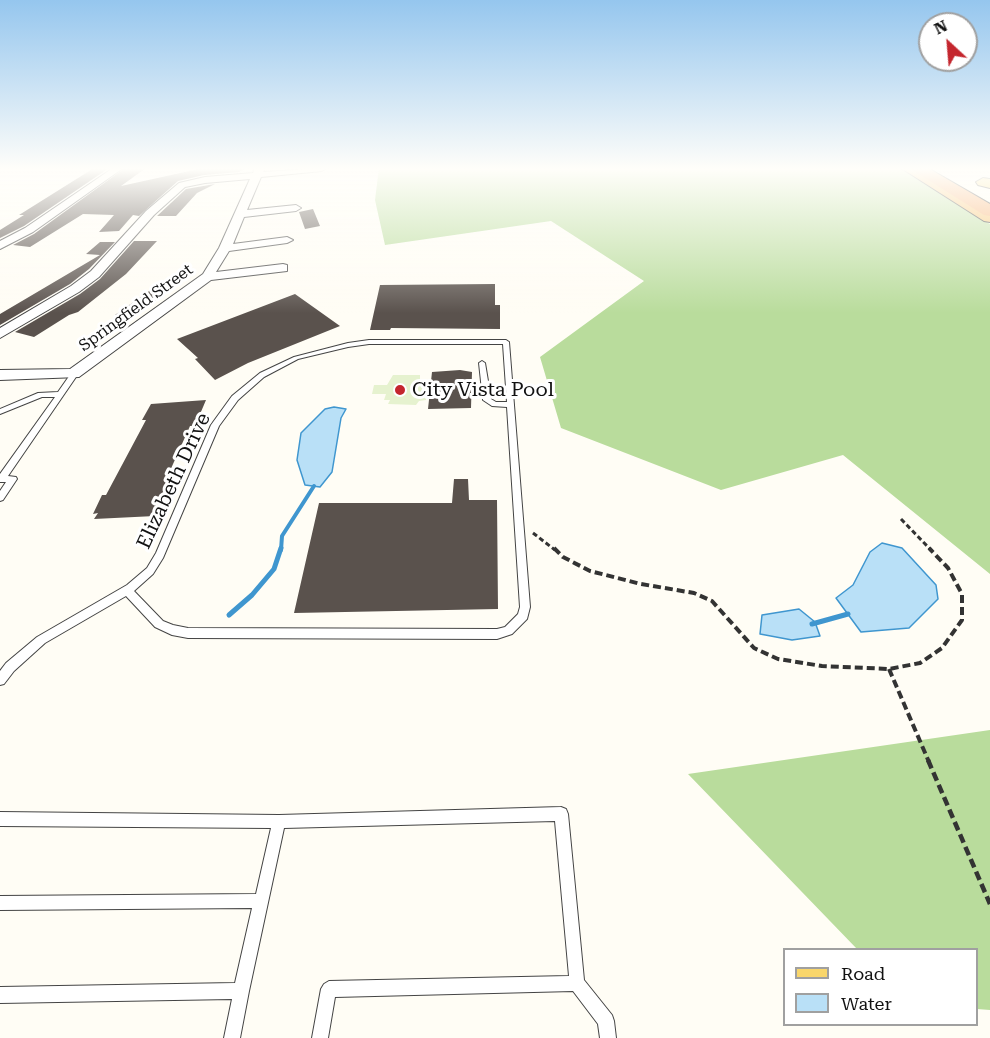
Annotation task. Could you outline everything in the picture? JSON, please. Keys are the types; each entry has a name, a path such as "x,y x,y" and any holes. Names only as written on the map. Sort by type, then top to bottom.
{"street":[{"path":"0,246 49,216"},
{"path":"0,334 75,289 95,274 128,241 147,216"},
{"name":"Springfield Street","path":"74,374 208,276 225,248 238,216"},
{"path":"225,248 287,240"},
{"path":"208,276 226,276 283,268"},
{"path":"0,375 74,374"}],"lane":[{"name":"Elizabeth Drive","path":"0,680 10,667 41,640 127,590 150,571 160,555 216,424 235,398 262,375 296,358 332,347 369,342 506,342 510,405"},
{"path":"127,590 159,624 172,630 188,633 497,634 517,625 523,616 525,607 510,405 495,404 486,400 482,363"},
{"path":"0,479 74,374"},
{"path":"0,412 41,395 61,394"},
{"path":"0,479 13,479 0,498"},
{"path":"0,819 279,822 561,814 577,983 606,1021 608,1038"},
{"path":"232,1038 279,822"},
{"path":"0,903 261,901"},
{"path":"320,1038 329,989 577,983"},
{"path":"0,995 241,991"}],"path":[{"path":"520,529 542,538 564,557 590,571 641,584 694,593 711,601 726,614 741,636 754,648 778,659 822,666 889,669 920,663 942,648 962,620 962,594 948,568 901,519"},
{"path":"889,669 990,904"}],"green space":[{"path":"379,216 978,216 990,224 990,574 843,455 721,490 561,428 540,357 644,281 551,221 385,245"},
{"name":"City Vista Pool","path":"393,375 420,375 420,380 428,380 426,400 419,401 416,405 388,404 390,400 384,400 386,394 372,394 374,385 387,385"},
{"path":"990,730 990,1010 978,1009 978,948 856,948 688,774"}],"water":[{"path":"334,407 346,409 341,418 332,472 320,487 305,485 297,460 301,433 325,409"},
{"path":"882,543 902,548 936,585 938,599 909,628 861,632 836,598 853,585 870,552"},
{"path":"799,609 815,622 820,636 792,640 760,634 762,615"}],"building":[{"path":"22,216 38,216 0,238 0,230"},
{"path":"58,216 79,216 30,247 13,245 34,234"},
{"path":"113,216 132,216 119,231 99,232"},
{"path":"301,216 316,216 320,226 305,229"},
{"path":"134,241 157,241 126,274 78,312 69,315 34,337 15,332 80,294 100,279"},
{"path":"100,242 115,242 89,269 70,284 0,325 0,314 100,255 86,254"},
{"path":"165,280 172,289 132,318 115,315"},
{"path":"495,284 495,305 500,305 500,329 391,328 390,330 370,330 380,285"},
{"path":"295,294 340,326 248,363 215,380 195,359 198,358 177,339"},
{"path":"460,370 472,372 471,408 428,409 432,372"},
{"path":"206,400 195,426 190,426 165,482 170,482 155,516 94,519 98,513 93,514 102,495 106,495 146,420 142,420 151,404"},
{"path":"454,479 468,479 469,500 497,500 498,609 294,613 319,503 452,503"}],"waterway":[{"path":"281,550 282,536 314,486"},
{"path":"229,615 252,595 274,569 281,548"},
{"path":"812,624 848,614"}],"place":[{"name":"City Vista Pool","path":"400,390"}]}
